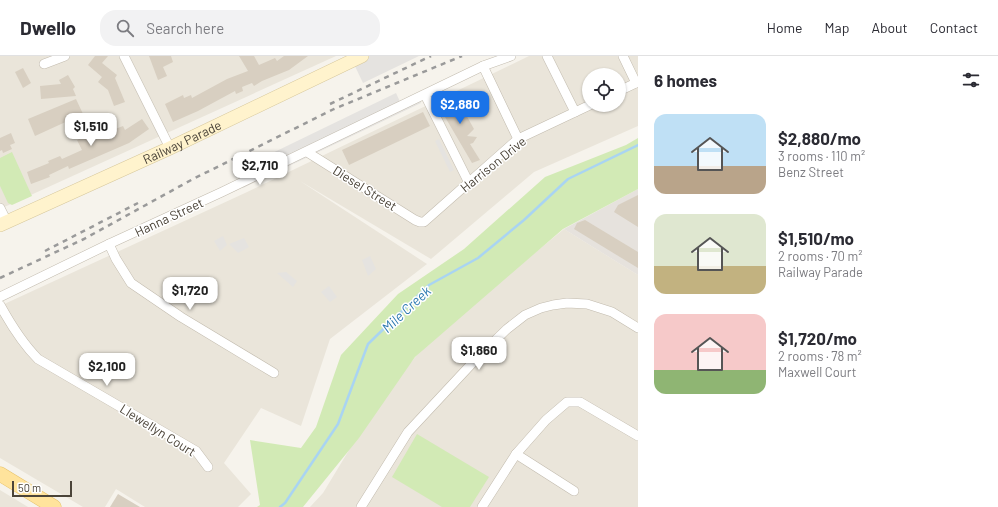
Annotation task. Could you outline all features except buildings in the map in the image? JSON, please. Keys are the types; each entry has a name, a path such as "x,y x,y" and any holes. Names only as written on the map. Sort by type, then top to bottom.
{"main road":[{"name":"Railway Parade","path":"3,224 170,148 362,56"},
{"path":"0,474 54,507"}],"street":[{"path":"44,64 65,56"},
{"path":"124,56 170,148"},
{"name":"Hanna Street","path":"0,297 109,244 307,152 483,66 511,56"},
{"path":"547,56 575,112"},
{"path":"623,56 637,83 626,88"},
{"path":"483,66 518,139"},
{"path":"425,95 468,183"},
{"name":"Harrison Drive","path":"424,222 518,139 582,109"},
{"name":"Diesel Street","path":"307,152 415,220 424,222"},
{"path":"0,208 3,224"},
{"path":"109,244 116,259 131,283 181,317 274,373"},
{"path":"361,507 408,432 482,353 507,329 525,315 541,308 553,305 567,303 587,304 612,312 638,328"},
{"name":"Llewellyn Court","path":"0,305 16,334 38,359 196,451 208,467"},
{"path":"482,507 516,454 546,420 567,402 580,402 638,436"},
{"path":"516,454 574,491"}],"shaded area":[{"path":"0,56 336,56 0,209"},
{"path":"367,56 419,56 363,83 353,62"},
{"path":"529,56 638,56 638,126 534,172 431,259 300,181 427,264 330,339 301,426 261,408 224,463 251,494 238,507 145,507 116,489 105,507 83,507 0,458 0,306 245,193"},
{"path":"396,93 402,106 419,98 421,103 243,188 240,184 263,173 258,160"},
{"path":"439,139 454,170 450,172 435,141"},
{"path":"638,189 638,275 564,229"},
{"path":"564,229 638,275 638,507 310,507 323,493 380,399 423,348 436,334"},
{"path":"223,236 227,245 220,251 214,241"},
{"path":"244,238 249,247 238,253 229,244"},
{"path":"370,256 376,269 368,276 362,260"},
{"path":"286,272 297,281 293,287 277,273"},
{"path":"329,286 337,297 330,302 321,292"},
{"path":"0,490 28,507 0,507"}],"green space":[{"path":"638,138 638,189 563,229 415,357 359,438 303,507 257,507 260,505 250,440 301,448 316,427 341,355 398,294 464,249 545,177 626,145"},
{"path":"12,152 32,196 12,205 8,203 0,186 0,158"},
{"path":"417,434 489,477 470,507 442,507 392,477"}],"waterway":[{"name":"Mile Creek","path":"280,507 285,503 338,424 368,344 429,285 478,258 524,220 568,179 638,145"}],"railway":[{"path":"330,104 431,56"},
{"path":"0,278 84,239 193,179 334,109 462,56"},
{"path":"45,251 138,203"}]}
